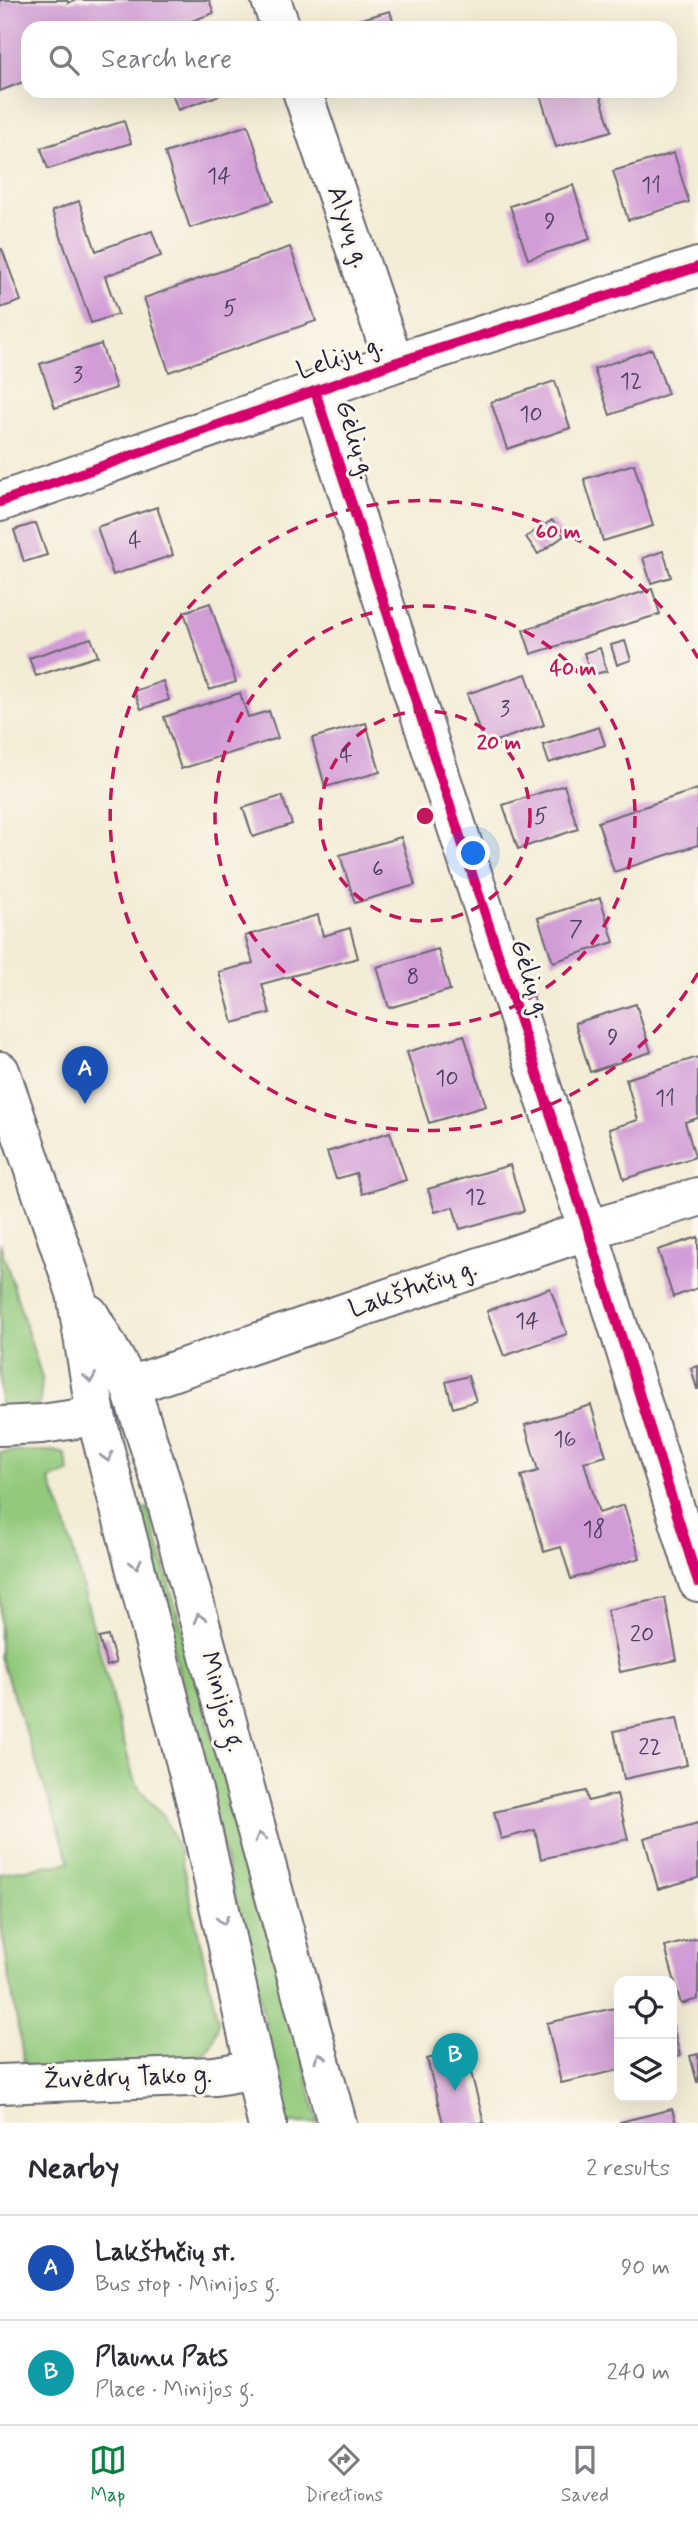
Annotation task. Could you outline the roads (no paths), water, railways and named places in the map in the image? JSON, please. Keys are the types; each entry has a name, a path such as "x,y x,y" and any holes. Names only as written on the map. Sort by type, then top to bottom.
{"street":[{"path":"271,0 278,21"},
{"name":"Alyvų g.","path":"304,98 394,363"},
{"name":"Lelijų g.","path":"0,502 394,363 698,267"},
{"name":"Gėlių g.","path":"315,391 588,1230 698,1582"},
{"name":"Minijos g.","path":"0,1071 76,1293 96,1416 197,1806 267,2123"},
{"name":"Lakštučių g.","path":"130,1386 588,1230 698,1197"},
{"name":"Minijos g.","path":"76,1293 130,1386 162,1485 337,2123"},
{"path":"0,1426 42,1424 96,1416"},
{"name":"Žuvėdrų Tako g.","path":"0,2084 215,2076 256,2069"}],"place":[{"name":"Lakštučių st.","path":"85,1104"},
{"name":"Plaunu Pats","path":"455,2091"}]}
